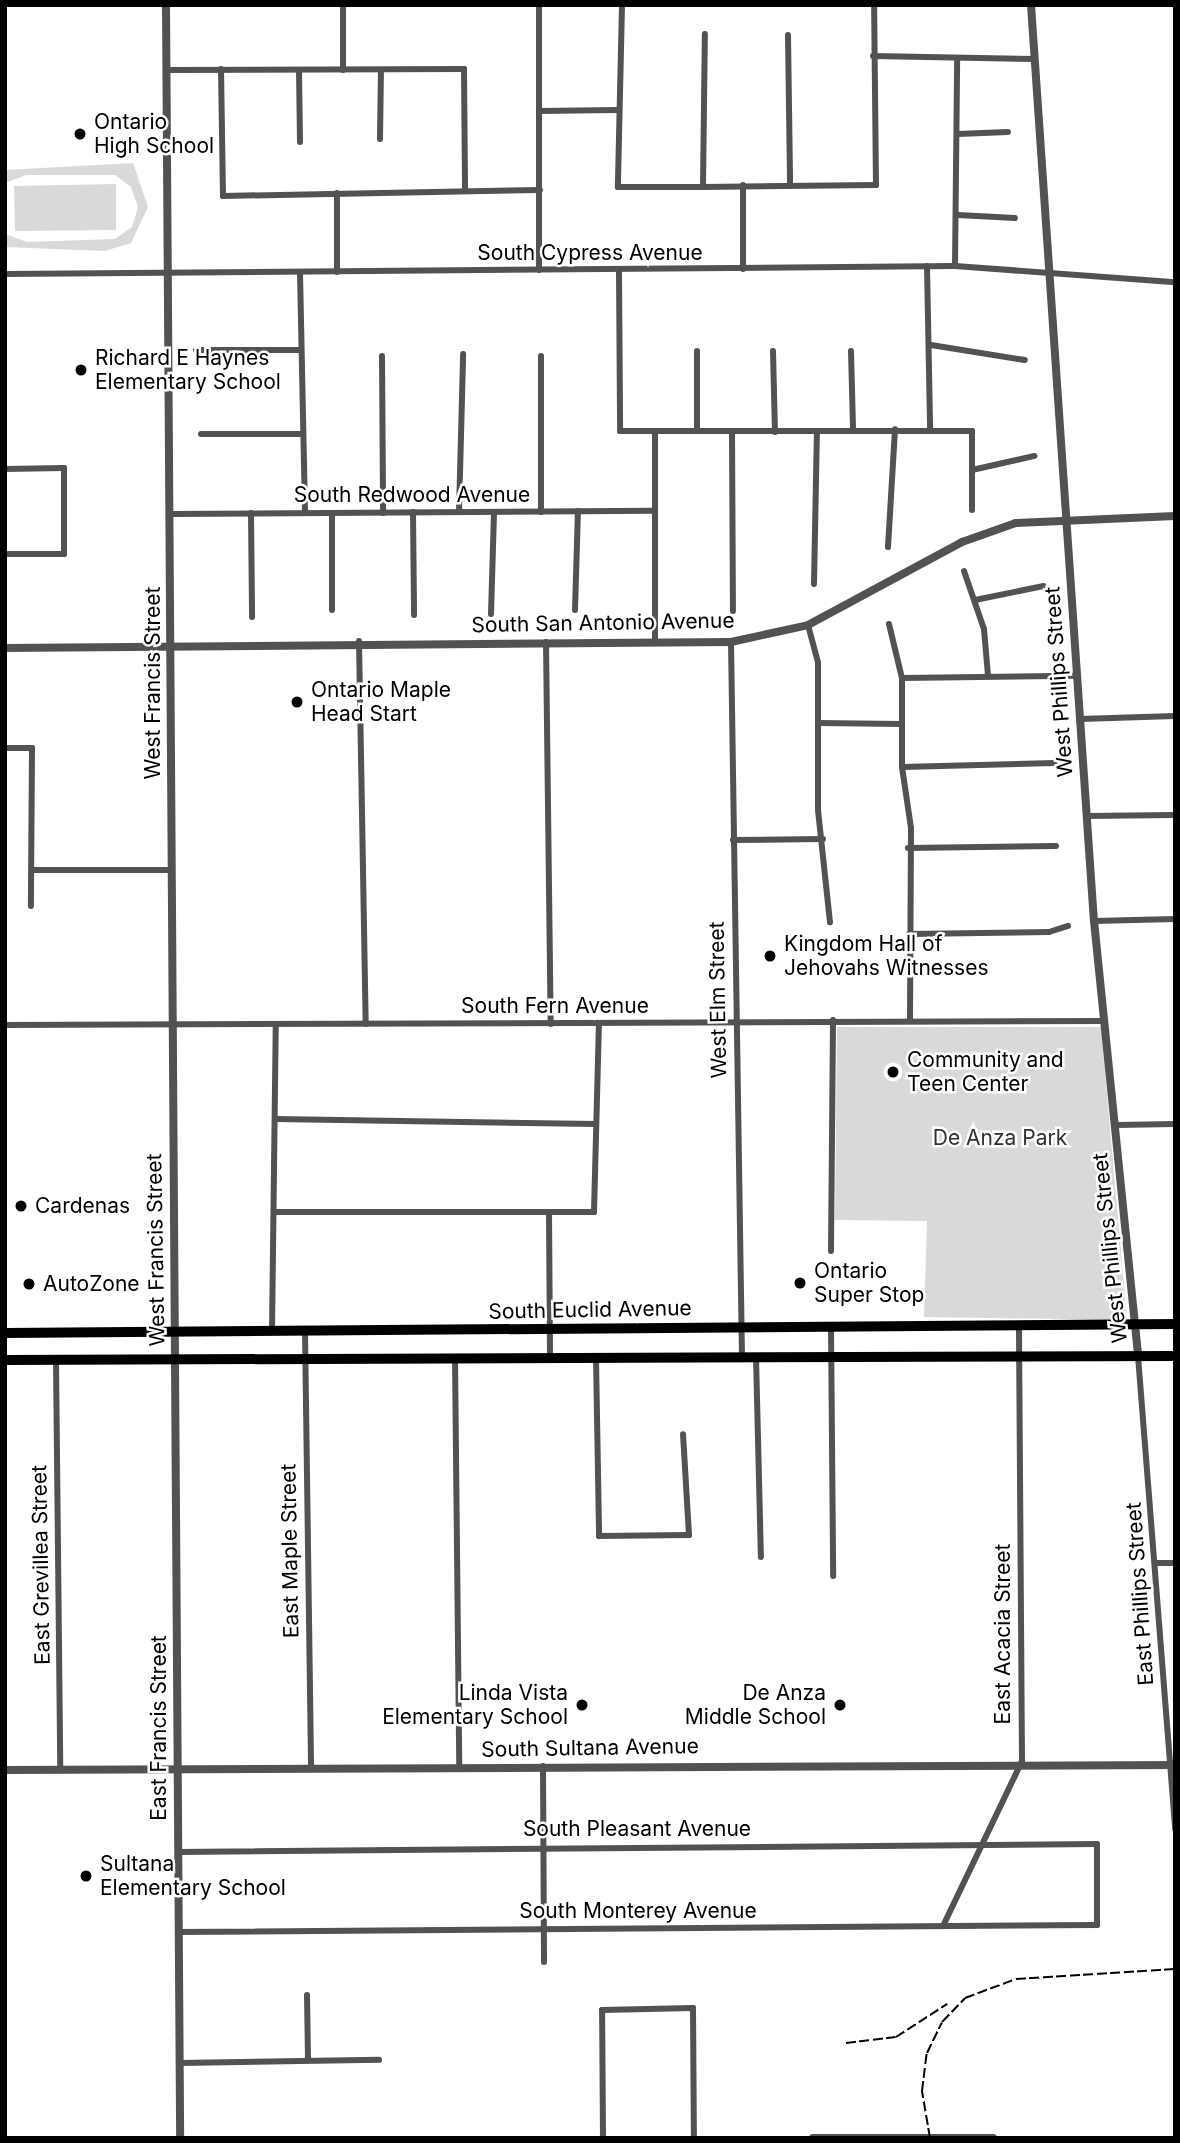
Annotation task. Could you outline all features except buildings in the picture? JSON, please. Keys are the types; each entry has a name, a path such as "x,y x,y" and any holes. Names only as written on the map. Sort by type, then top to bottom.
{"main road":[{"name":"South Euclid Avenue","path":"5,1333 550,1331 741,1326 1175,1324"},
{"path":"5,1360 1175,1356"}],"street":[{"name":"West Francis Street","path":"166,5 172,514 170,870 175,1361"},
{"path":"343,5 343,70"},
{"path":"539,5 539,270"},
{"path":"622,5 618,187 876,186 874,5"},
{"name":"West Phillips Street","path":"1031,5 1047,276 1094,921 1138,1356"},
{"path":"703,187 705,34"},
{"path":"788,35 790,186"},
{"path":"873,56 957,61 1035,59"},
{"path":"955,266 958,215 957,61"},
{"path":"221,69 223,196 540,190"},
{"path":"299,69 300,142"},
{"path":"166,70 464,69 465,190"},
{"path":"380,71 380,139"},
{"path":"539,111 618,110"},
{"path":"958,134 1009,132"},
{"path":"743,185 743,269"},
{"path":"337,193 337,272"},
{"path":"958,215 1015,218"},
{"path":"927,266 931,345 930,428"},
{"name":"South Cypress Avenue","path":"5,274 619,271 955,266 1047,276 1175,282"},
{"path":"619,271 620,431 817,433 853,429 930,428 972,431 972,510"},
{"path":"300,273 305,513"},
{"path":"931,345 1025,360"},
{"path":"196,350 301,350"},
{"path":"696,351 698,430"},
{"path":"773,351 775,432"},
{"path":"851,351 853,429"},
{"path":"459,512 463,354"},
{"path":"382,356 383,513"},
{"path":"541,356 541,512"},
{"path":"888,547 895,429"},
{"path":"655,431 655,641"},
{"path":"732,431 733,611"},
{"path":"814,584 817,433"},
{"path":"201,434 303,434"},
{"path":"972,470 1034,456"},
{"path":"5,469 64,468 64,554 5,554"},
{"path":"575,610 578,511"},
{"name":"South Redwood Avenue","path":"172,514 653,511"},
{"path":"413,512 414,615"},
{"path":"491,614 494,512"},
{"path":"251,513 252,617"},
{"path":"332,513 332,610"},
{"name":"South San Antonio Avenue","path":"5,648 170,647 359,641 731,642 808,625 962,542 1016,523 1065,517 1175,516"},
{"path":"964,571 975,600 988,677"},
{"path":"975,600 1044,586"},
{"path":"890,624 902,678 910,1021"},
{"path":"808,625 818,663 823,839 830,922"},
{"path":"359,641 366,1024"},
{"path":"546,642 551,1024"},
{"name":"West Elm Street","path":"731,642 742,1357"},
{"path":"902,678 1077,676"},
{"path":"1080,719 1175,716"},
{"path":"818,723 901,724"},
{"path":"5,748 32,748 31,906"},
{"path":"902,766 1055,763"},
{"path":"1087,816 1173,815"},
{"path":"733,840 823,839"},
{"path":"908,848 1056,846"},
{"path":"33,870 170,870"},
{"path":"1094,921 1175,919"},
{"path":"909,934 1049,932 1068,926"},
{"path":"831,1251 833,1020"},
{"name":"South Fern Avenue","path":"5,1025 599,1026 833,1020 1104,1021"},
{"path":"272,1332 276,1024"},
{"path":"274,1212 594,1212 599,1026"},
{"path":"276,1119 596,1124"},
{"path":"1116,1125 1175,1124"},
{"path":"549,1212 550,1358"},
{"name":"East Acacia Street","path":"943,1926 1021,1761 1019,1325"},
{"path":"831,1326 833,1576"},
{"name":"East Maple Street","path":"305,1332 311,1769"},
{"name":"East Phillips Street","path":"1138,1356 1175,1830"},
{"path":"756,1357 761,1557"},
{"path":"455,1358 459,1767"},
{"path":"596,1358 599,1536 688,1535 683,1434"},
{"name":"East Grevillea Street","path":"56,1360 60,1770"},
{"name":"East Francis Street","path":"175,1361 180,2138"},
{"path":"1155,1563 1175,1563"},
{"name":"South Sultana Avenue","path":"5,1770 1021,1761 1172,1765"},
{"path":"543,1766 544,1962"},
{"name":"South Pleasant Avenue","path":"178,1852 1097,1844 1097,1925"},
{"name":"South Monterey Avenue","path":"178,1932 1097,1925"},
{"path":"307,1995 308,2060"},
{"path":"603,2138 602,2010 693,2008 694,2138"},
{"path":"179,2063 379,2060"},
{"path":"813,2138 993,2138"}],"green space":[{"path":"133,163 148,207 131,243 105,251 5,247 5,234 27,242 115,239 132,227 138,207 131,187 115,175 26,175 5,183 5,170"},
{"path":"116,184 116,230 15,231 14,186"},
{"name":"De Anza Park","path":"837,1027 1101,1027 1127,1320 924,1317 927,1221 835,1220"}],"railway":[{"path":"930,2138 922,2091 927,2053 942,2022 965,1998 1016,1979 1175,1969"},
{"path":"846,2043 896,2037 947,2004"}],"place":[{"name":"Ontario High School","path":"80,134"},
{"name":"Richard E Haynes Elementary School","path":"81,370"},
{"name":"Ontario Maple Head Start","path":"297,702"},
{"name":"Kingdom Hall of Jehovahs Witnesses","path":"770,956"},
{"name":"Community and Teen Center","path":"893,1072"},
{"name":"Cardenas","path":"21,1206"},
{"name":"Ontario Super Stop","path":"800,1283"},
{"name":"AutoZone","path":"29,1284"},
{"name":"Linda Vista Elementary School","path":"582,1705"},
{"name":"De Anza Middle School","path":"840,1705"},
{"name":"Sultana Elementary School","path":"86,1876"}]}
